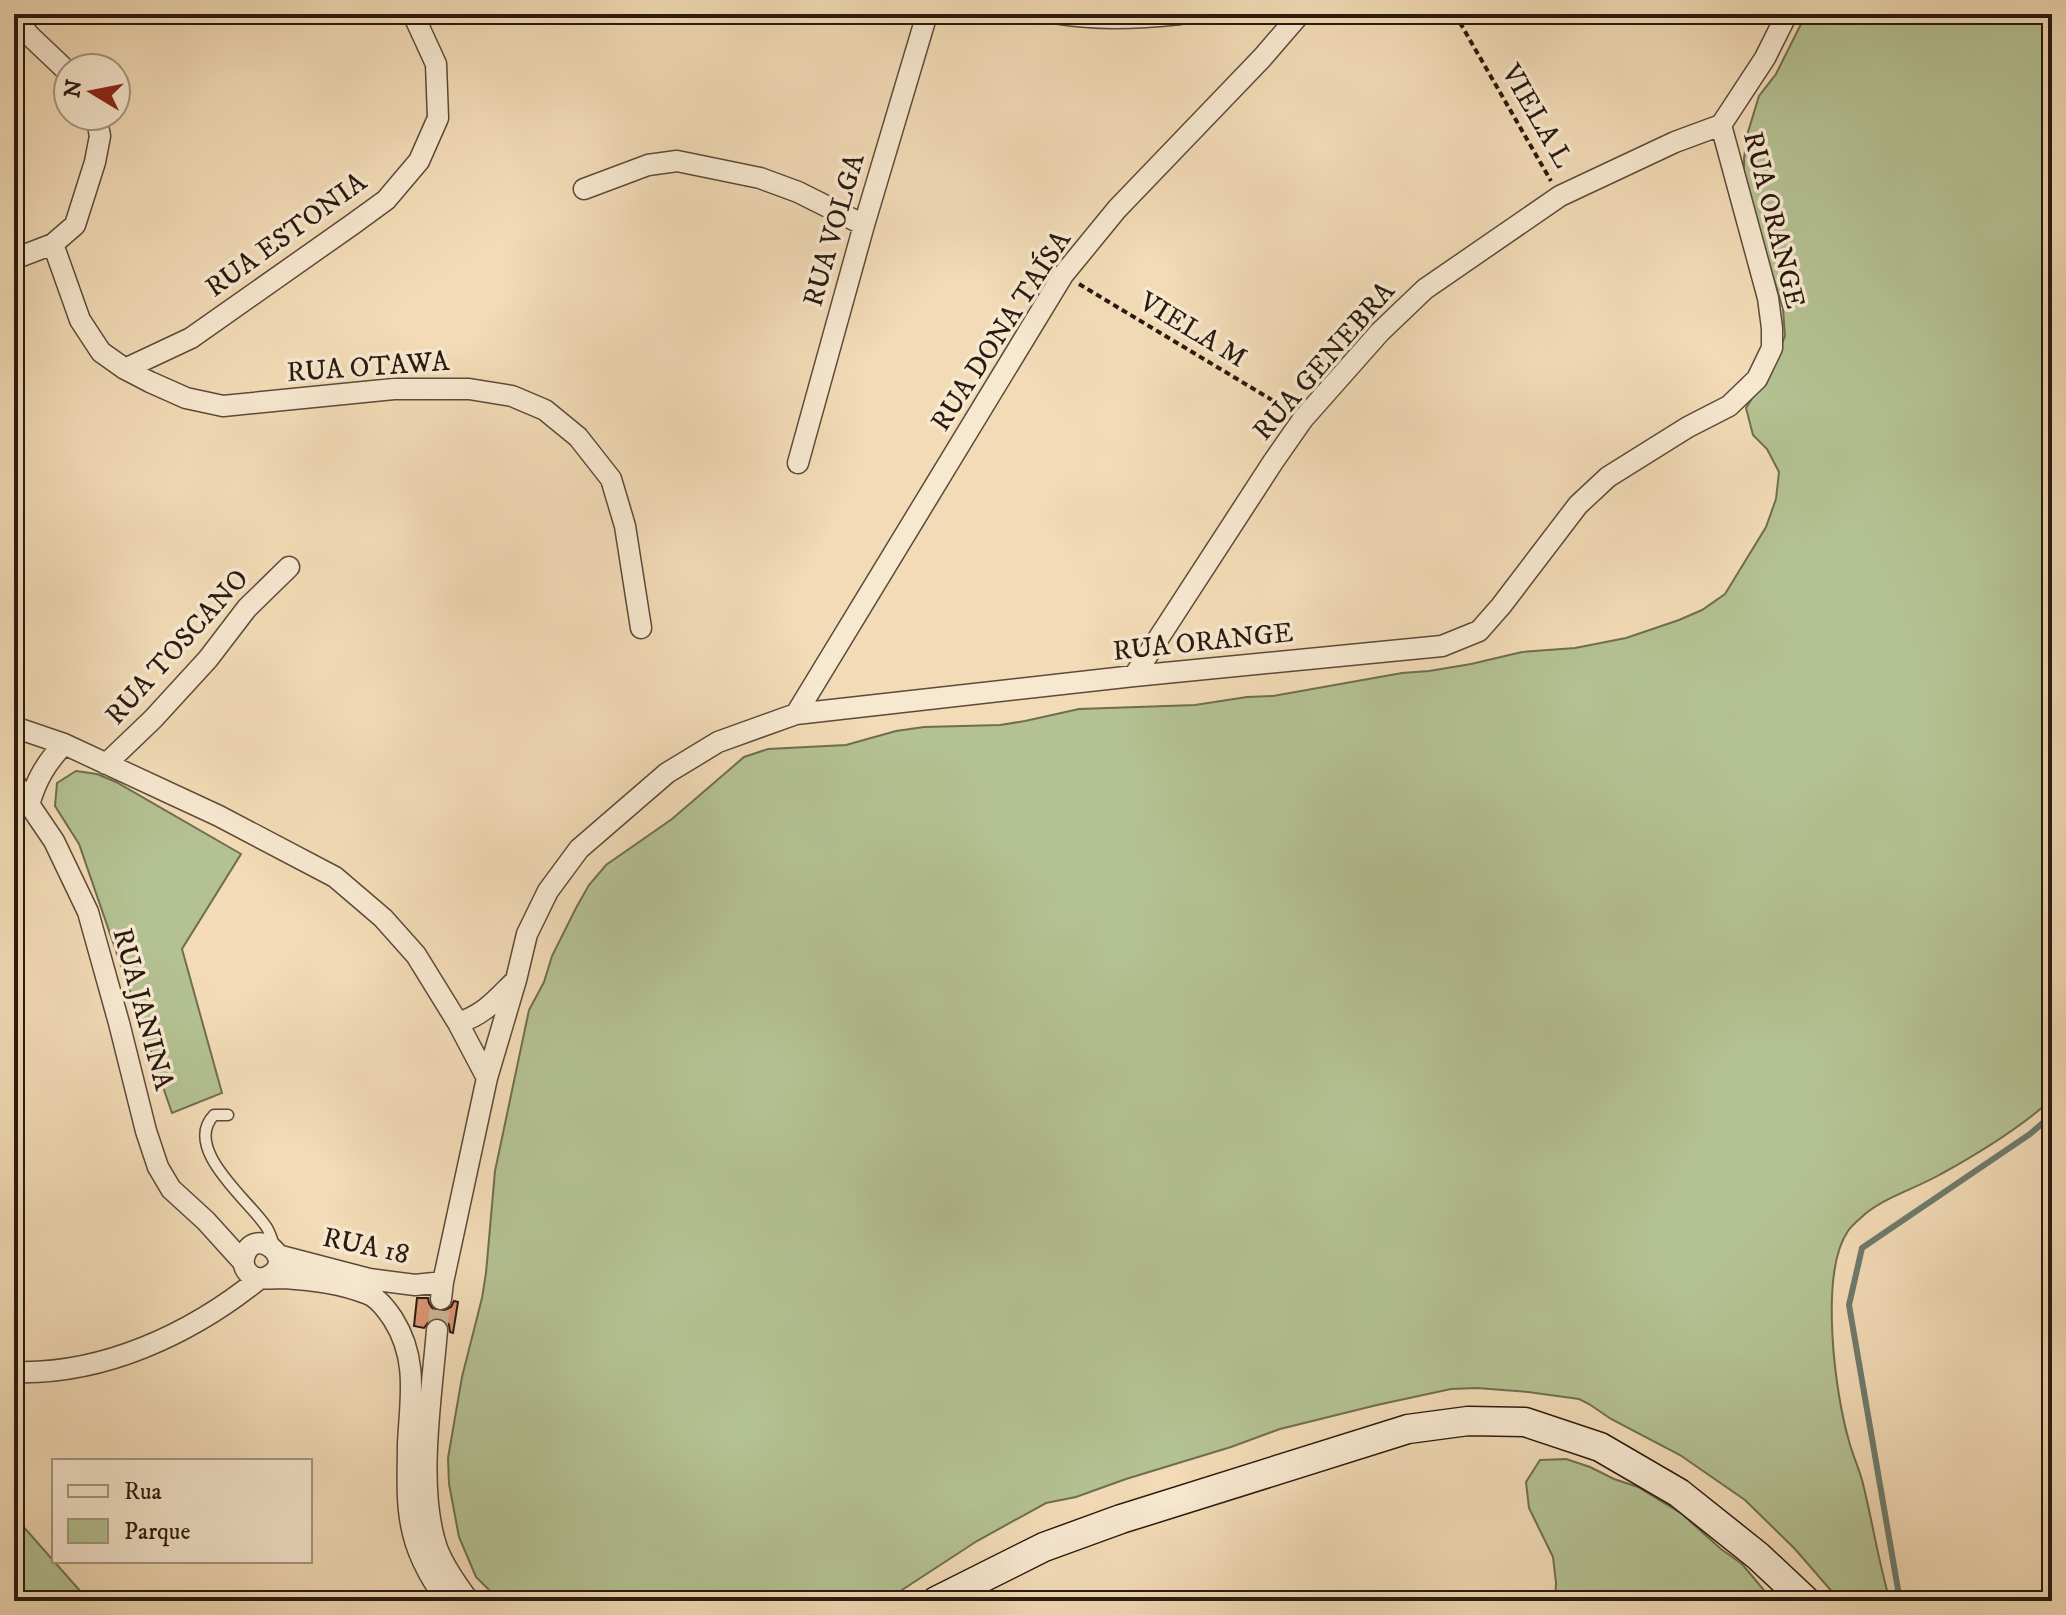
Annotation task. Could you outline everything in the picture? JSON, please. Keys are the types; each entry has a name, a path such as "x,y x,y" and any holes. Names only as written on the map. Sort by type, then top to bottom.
{"main road":[{"path":"936,1601 1044,1547 1121,1519 1408,1429 1468,1421 1525,1422 1600,1447 1679,1493 1758,1556 1806,1601"}],"street":[{"name":"RUA VOLGA","path":"798,463 927,14"},
{"path":"1060,14 1180,14"},
{"name":"RUA DONA TAÍSA","path":"796,714 1063,275 1117,209 1262,58 1300,14"},
{"path":"1721,125 1765,58 1787,14"},
{"name":"RUA ESTONIA","path":"125,369 191,338 353,224 386,200 419,161 438,118 436,64 414,15"},
{"path":"14,16 52,57"},
{"name":"RUA GENEBRA","path":"1134,676 1303,419 1380,332 1425,289 1560,196 1675,142 1721,125"},
{"name":"RUA ORANGE","path":"442,1291 487,1078 527,934 548,891 579,849 667,773 718,742 796,714 1134,676 1442,646 1479,631 1578,505 1608,477 1688,427 1729,406 1757,379 1772,348 1768,298 1721,125"},
{"path":"14,259 53,244 75,225 95,162 99,132"},
{"path":"584,189 648,165 677,161 760,178 798,192 864,225"},
{"name":"RUA OTAWA","path":"53,244 80,320 101,352 125,369 186,398 223,406 394,389 469,389 512,396 545,410 578,437 611,479 625,526 641,628"},
{"name":"RUA TOSCANO","path":"106,764 162,709 208,659 247,608 289,567"},
{"path":"14,727 64,744 219,816 335,877 383,918 416,955 487,1078"},
{"path":"29,805 35,783 48,761 64,744"},
{"name":"RUA JANINA","path":"14,782 54,841 88,912 158,1167 171,1189 254,1272"},
{"path":"458,1023 475,1018 516,980"},
{"name":"RUA JANINA","path":"206,1221 271,1249"},
{"path":"14,1372 35,1373 70,1368 119,1357 168,1338 211,1312 227,1290 254,1272 275,1272 279,1261 271,1249 249,1248 246,1252 254,1272"},
{"name":"RUA 18","path":"271,1249 377,1280 442,1291"},
{"name":"RUA 18","path":"254,1272 326,1281 371,1295 388,1310 399,1328 407,1350 411,1376 408,1440 411,1524 418,1552 447,1601"},
{"path":"437,1330 426,1451 429,1510 437,1548 452,1578 469,1601"}],"lane":[{"path":"228,1115 214,1115 209,1121 205,1131 209,1151 220,1172 266,1225 271,1249"}],"path":[{"name":"VIELA L","path":"1455,14 1560,196"},
{"name":"VIELA M","path":"1063,275 1303,419"}],"green space":[{"path":"1806,14 2042,14 2052,51 2052,1099 1984,1149 1873,1208 1850,1229 1839,1250 1834,1275 1832,1334 1839,1394 1890,1601 1840,1601 1795,1549 1745,1500 1680,1455 1589,1404 1579,1399 1477,1388 1451,1389 1280,1429 1076,1497 1046,1503 977,1541 885,1601 500,1601 476,1577 459,1537 449,1484 448,1458 462,1377 482,1298 495,1171 529,1010 544,982 552,956 589,885 606,865 672,819 744,757 768,749 846,745 896,731 1000,725 1079,709 1195,705 1273,696 1471,664 1522,652 1575,648 1626,638 1679,620 1702,610 1725,594 1766,527 1776,499 1779,472 1767,449 1753,435 1746,408 1774,363 1785,336 1783,309 1744,184 1744,158 1759,96 1776,74"},
{"path":"76,771 97,774 116,782 241,854 182,949 222,1093 172,1113 79,844 55,806 57,783"},
{"path":"1566,1459 1638,1487 1682,1514 1742,1564 1773,1601 1555,1601 1553,1557 1529,1508 1526,1482 1540,1460"},
{"path":"14,1516 52,1559 52,1563 55,1563 89,1601 14,1601"}],"building":[{"path":"417,1298 428,1298 433,1309 440,1312 451,1307 454,1301 458,1302 453,1333 445,1320 439,1317 431,1319 424,1328 414,1326"}],"waterway":[{"path":"1900,1601 1849,1305 1862,1248 2030,1134 2052,1115"}],"tunnel":[{"path":"437,1330 441,1299"}]}
